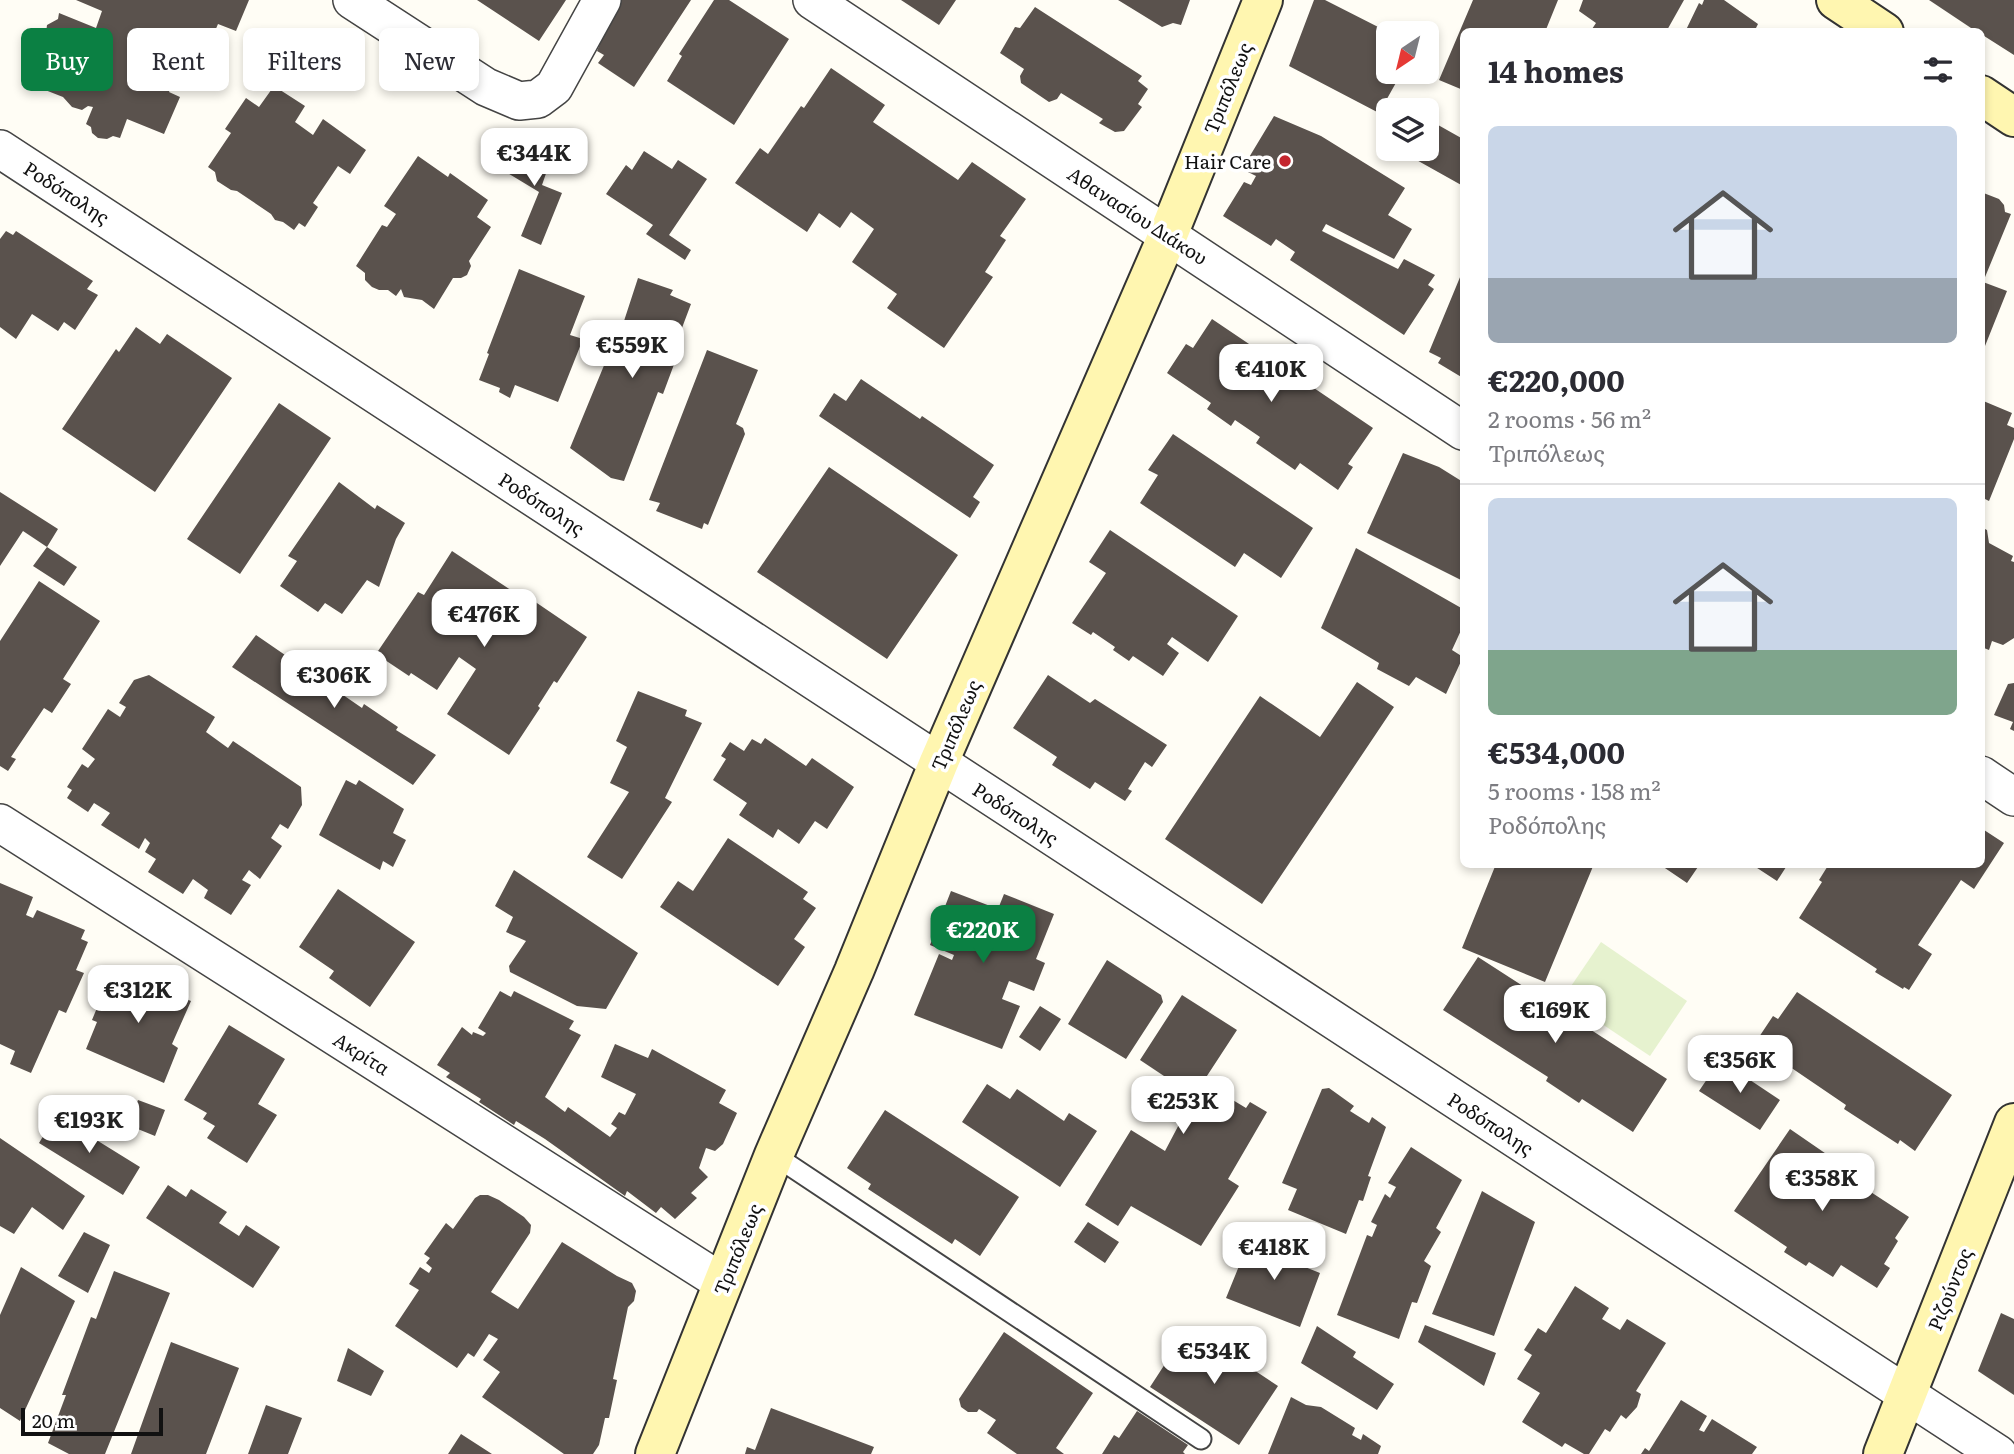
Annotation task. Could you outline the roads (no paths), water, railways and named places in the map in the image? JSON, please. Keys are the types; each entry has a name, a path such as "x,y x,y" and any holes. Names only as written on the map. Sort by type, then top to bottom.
{"street":[{"path":"352,0 486,87 519,101 538,99 554,87 602,0"},
{"name":"Αθανασίου Διάκου","path":"812,0 1460,429"},
{"name":"Τριπόλεως","path":"655,1454 774,1155 854,971 939,762 1168,235 1263,0"},
{"path":"1836,0 1878,28"},
{"path":"1985,98 2014,117"},
{"name":"Ροδόπολης","path":"0,149 1998,1454"},
{"path":"1985,778 2014,797"},
{"name":"Ακρίτα","path":"0,823 723,1283"},
{"name":"Ριζούντος","path":"1882,1454 2014,1123"}],"lane":[{"path":"774,1155 1201,1439"}],"place":[{"name":"Hair Care","path":"1285,161"}]}
